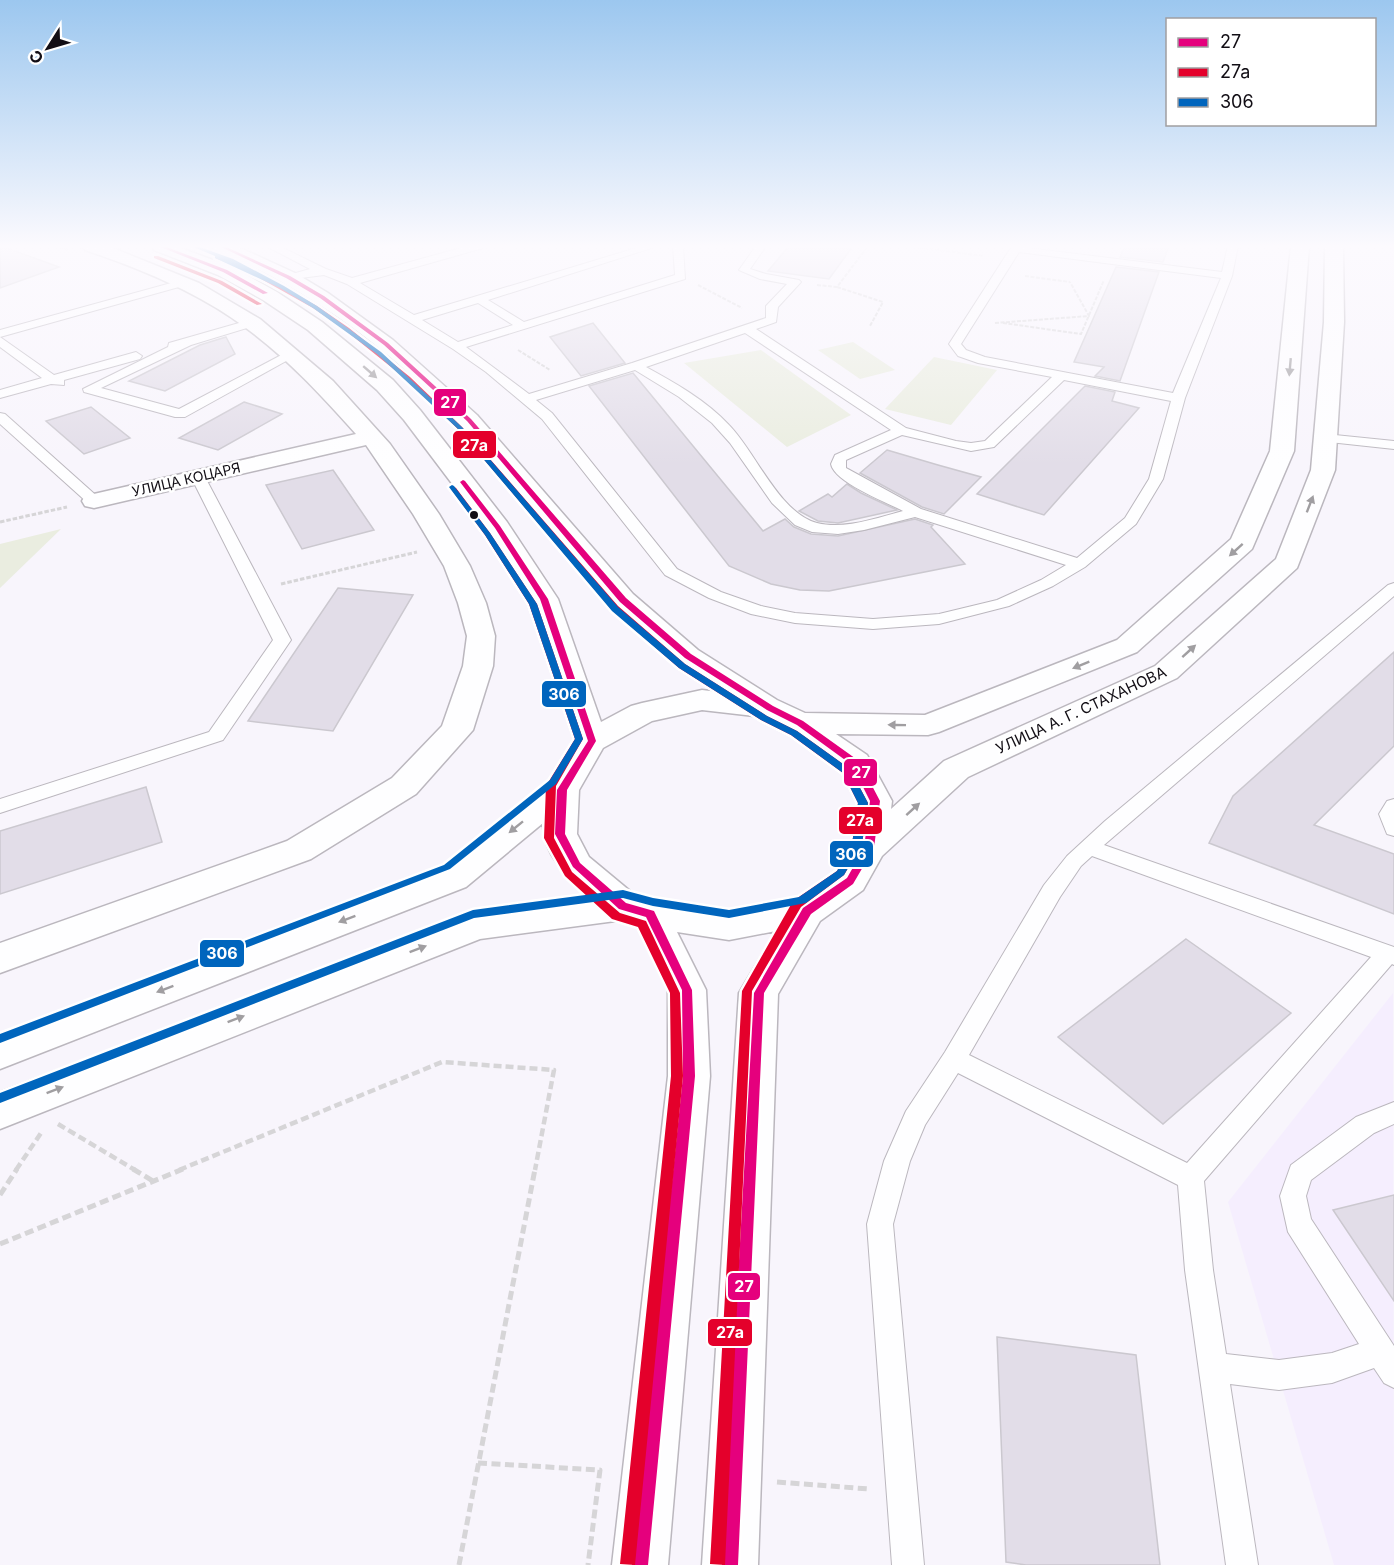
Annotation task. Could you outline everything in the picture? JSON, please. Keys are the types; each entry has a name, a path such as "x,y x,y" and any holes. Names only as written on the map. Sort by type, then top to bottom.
{"street":[{"path":"0,958 299,850 404,786 457,730 478,666 482,636 457,566 396,470 371,437 333,394 291,355 246,319"},
{"path":"305,319 361,364 412,415 498,527 544,598 592,741"},
{"path":"0,1111 476,926 637,910 729,926 807,911 850,881 869,848 875,801 856,763 800,723 770,708 688,656 623,600 442,392 391,347 350,319"},
{"path":"800,723 928,725 1128,646 1243,543 1282,451 1294,319"},
{"name":"УЛИЦА А. Г. СТАХАНОВА","path":"869,848 956,769 1166,672 1288,561 1323,470 1334,319"},
{"name":"УЛИЦА КОЦАРЯ","path":"94,501 371,437"},
{"path":"0,1052 453,878 562,790 592,741 642,714 702,700 770,708"},
{"path":"562,790 560,834 576,865 637,910 687,990 689,1076 639,1565"},
{"path":"730,1565 759,993 807,911"}],"lane":[{"path":"0,334 53,319"},
{"path":"512,319 523,326"},
{"path":"457,346 545,319"},
{"path":"527,399 636,366 771,319"},
{"path":"971,319 956,345 962,353 982,360 1178,398"},
{"path":"412,320 457,346 547,416 671,572 715,595 757,610 834,623 873,624 939,620 1003,603 1047,583 1079,564 1131,521 1156,480 1178,398 1210,319"},
{"path":"0,394 253,323"},
{"path":"747,329 901,431 956,446 971,447 988,444 1060,376"},
{"path":"0,341 52,380 180,414 291,355"},
{"path":"89,389 186,343"},
{"path":"636,366 670,385 726,428 790,516 810,527 833,531 916,512"},
{"path":"0,417 94,501"},
{"path":"901,431 851,451 840,458 839,470 848,477 916,512 1079,564"},
{"path":"1325,438 1394,445"},
{"path":"0,806 216,736 282,640 198,477"},
{"path":"908,1565 880,1224 897,1161 915,1119 954,1059 1052,891 1088,846 1394,588"},
{"path":"1394,806 1389,814 1394,829"},
{"path":"1088,846 1390,955 1191,1179 1199,1270 1242,1565"},
{"path":"954,1059 1191,1179"},
{"path":"1213,1367 1279,1375 1387,1362 1298,1223 1293,1196 1300,1173 1365,1125 1394,1113"}],"path":[{"path":"764,319 768,321"},
{"path":"870,326 874,319"},
{"path":"967,326 1045,319"},
{"path":"1002,322 1081,334 1088,319"},
{"path":"494,335 574,384"},
{"path":"0,522 94,501"},
{"path":"257,589 445,546"},
{"path":"0,1244 442,1062 554,1070 459,1565"},
{"path":"50,1119 153,1181"},
{"path":"0,1195 44,1129"},
{"path":"478,1463 600,1470 588,1565"},
{"path":"735,1479 902,1491"}],"shaded area":[{"path":"853,342 895,370 860,379 818,350"},
{"path":"761,350 851,415 787,447 684,363"},
{"path":"934,357 997,370 951,425 885,409"},
{"path":"61,529 0,588 0,544"},
{"path":"1393,993 1394,1565 1334,1565 1228,1202"}],"building":[{"path":"1093,319 1142,319 1120,381 1095,376 1104,367 1074,362"},
{"path":"593,323 625,363 581,376 550,337"},
{"path":"226,337 235,354 165,391 129,381 200,345"},
{"path":"633,373 763,531 785,519 794,527 811,534 838,536 915,519 933,525 931,527 965,564 829,591 800,590 771,584 729,566 589,386"},
{"path":"1085,386 1115,392 1112,401 1139,408 1044,515 977,494"},
{"path":"244,402 282,414 218,450 179,438"},
{"path":"91,407 130,438 84,454 46,421"},
{"path":"887,450 981,477 944,514 922,507 860,473"},
{"path":"333,470 374,530 302,549 266,485"},
{"path":"847,484 897,510 838,523 818,521 799,511 828,494 832,497"},
{"path":"338,588 413,595 333,731 248,721"},
{"path":"1394,652 1394,746 1314,825 1394,854 1394,914 1209,843 1233,796"},
{"path":"146,787 162,842 0,894 0,831"},
{"path":"1186,939 1291,1013 1163,1124 1058,1037"},
{"path":"1394,1195 1394,1301 1333,1210"},
{"path":"997,1337 1136,1355 1160,1565 1026,1565 1006,1562"}],"transit line":[{"name":"306","path":"0,1098 473,914 623,894 653,902 729,914 802,900 841,873 857,844 863,803 847,771 794,733 764,718 682,666 615,609 460,428 379,353 332,319"},
{"name":"27а","path":"333,319 408,378 460,428 615,608 682,666 764,718 794,733 847,771 863,803 857,844 841,873 797,904 747,991 718,1564"},
{"name":"27","path":"352,319 386,344 469,420 623,600 688,656 770,708 800,723 856,763 875,801 869,848 850,881 807,911 759,993 730,1565"},
{"name":"27","path":"463,482 498,527 544,599 592,741 562,790 560,834 576,865 623,906 650,914 687,990 689,1076 640,1565"},
{"name":"306","path":"0,1039 447,867 553,782 579,739 533,604 488,534 452,487"},
{"name":"27а","path":"454,489 488,534 533,604 579,739 551,786 549,838 568,874 616,916 642,924 675,993 677,1076 628,1564"}]}
